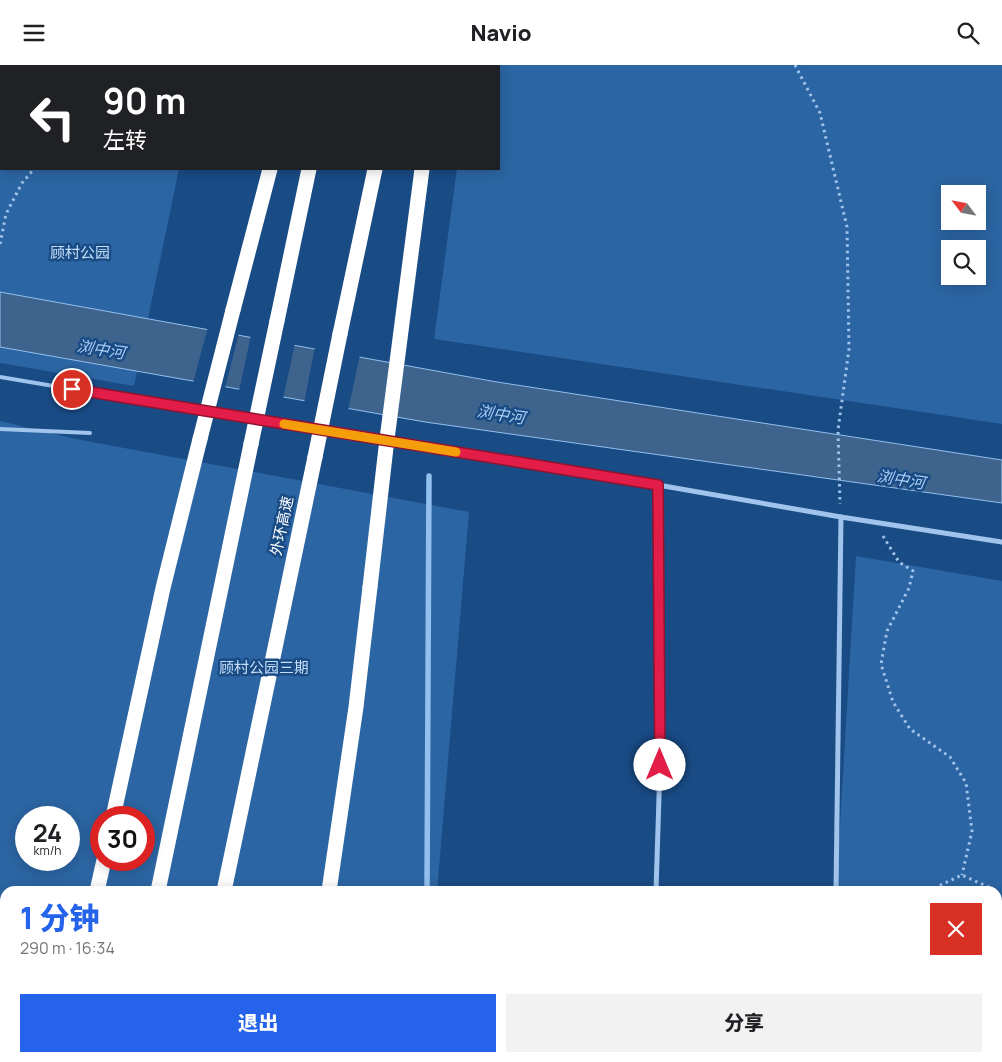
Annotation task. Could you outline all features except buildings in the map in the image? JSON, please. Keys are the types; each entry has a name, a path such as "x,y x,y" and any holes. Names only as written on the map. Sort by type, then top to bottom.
{"highway":[{"path":"115,806 161,597 270,170"},
{"path":"159,886 308,170"},
{"name":"外环高速","path":"225,886 375,170"},
{"path":"330,886 356,707 396,366 422,170"},
{"path":"98,886 102,871"}],"street":[{"path":"656,886 660,765 658,485 840,517 884,522 1002,542"},
{"path":"836,886 840,517"}],"lane":[{"path":"0,377 658,485"},
{"path":"0,429 90,433"}],"path":[{"path":"795,65 820,113 847,227 849,349 838,430 840,507"},
{"path":"0,245 6,214 22,183 33,170"},
{"path":"884,522 883,537 898,562 913,571 909,588 887,631 881,665 892,702 910,729 950,757 966,783 972,831 962,875"},
{"path":"939,886 962,875 986,886"}],"green space":[{"path":"500,65 1002,65 1002,424 434,339 457,170 500,170"},
{"name":"顾村公园","path":"0,170 179,170 134,386 0,363"},
{"name":"顾村公园三期","path":"0,421 76,439 469,512 437,886 0,886"},
{"path":"856,556 1002,581 1002,886 836,886"}],"water":[{"name":"浏中河","path":"0,292 497,382 1002,460 1002,503 425,422 0,347"}],"pier":[{"path":"208,327 239,333 225,388 193,383"},
{"path":"251,335 295,343 283,399 239,391"},
{"path":"315,347 360,355 348,411 304,403"}],"waterway":[{"path":"427,886 429,476"}],"slow traffic":[{"path":"284,424 456,452"}],"route":[{"path":"72,389 658,485 660,765"}]}
